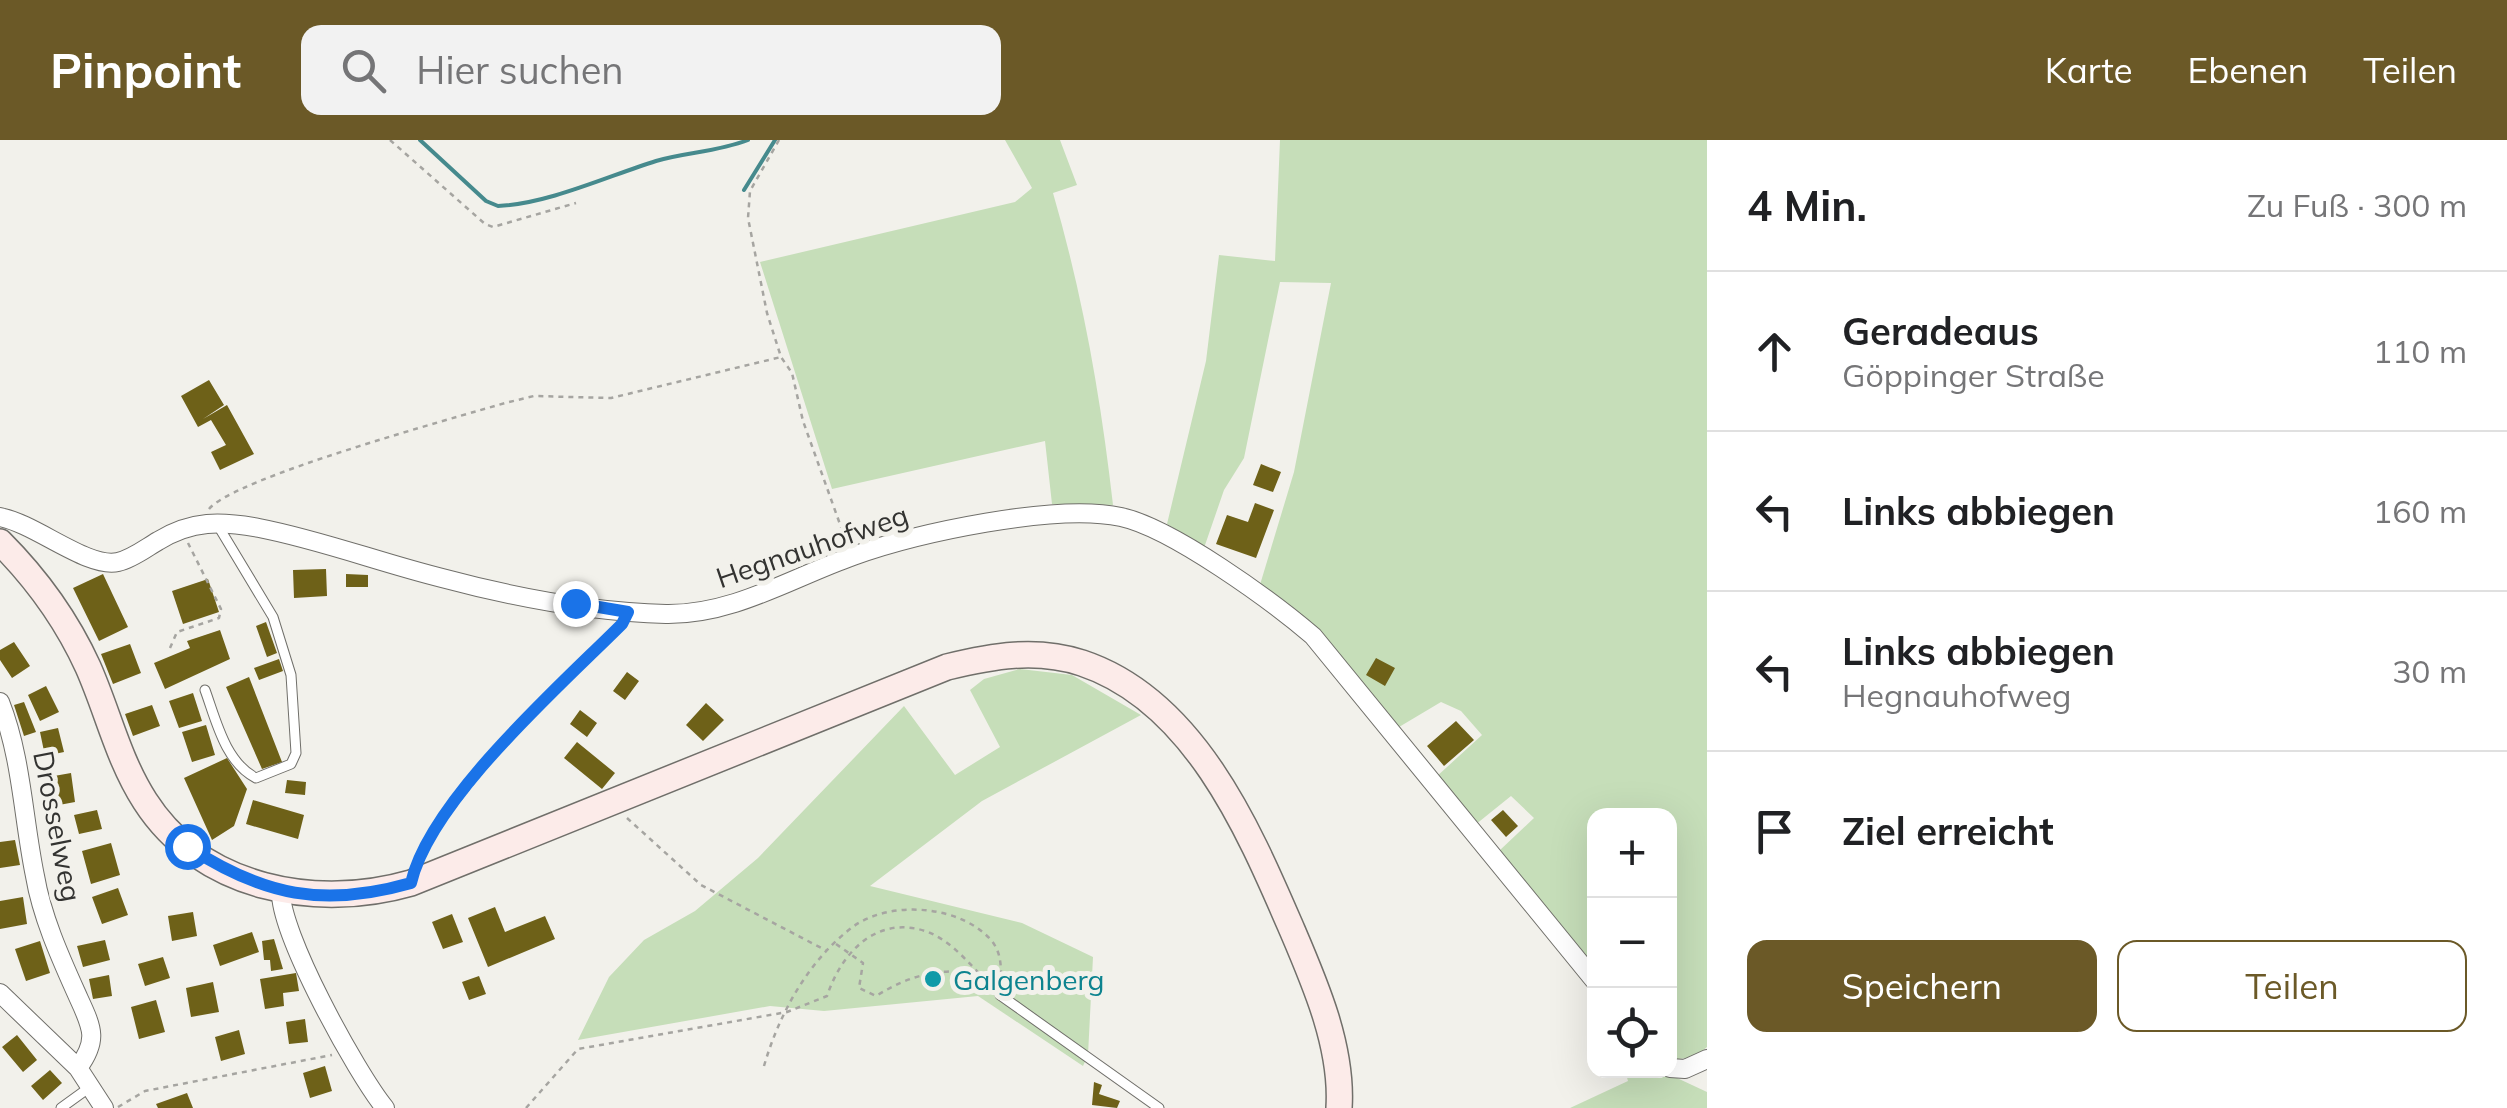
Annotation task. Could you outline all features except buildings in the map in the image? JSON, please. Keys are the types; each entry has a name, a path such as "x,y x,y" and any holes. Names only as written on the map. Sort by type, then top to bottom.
{"main road":[{"path":"0,542 22,564 72,638 146,804 187,846 210,861 242,879 280,890 358,896 411,883 947,667 1029,653 1084,664 1150,704 1182,736 1245,824 1306,961 1334,1046 1341,1081 1339,1108"}],"street":[{"name":"Hegnauhofweg","path":"0,518 25,522 99,562 118,562 179,529 207,522 316,541 443,579 628,612 717,608 852,556 919,537 1070,514 1124,518 1162,534 1266,600 1313,636 1587,971"},
{"name":"Drosselweg","path":"0,702 12,734 35,880 58,949 94,1030 92,1049 78,1068"},
{"path":"280,890 280,908 348,1051 385,1108"},
{"path":"0,993 78,1068 104,1108"},
{"path":"1677,1068 1707,1059"}],"lane":[{"path":"205,690 224,740 244,772 256,778 292,764 296,753 291,675 277,628 207,522"},
{"path":"1000,995 1159,1108"},
{"path":"61,1108 90,1087"}],"path":[{"path":"390,140 493,227 576,203"},
{"path":"778,140 750,191 748,218 767,313 781,356 792,373 818,465 852,556"},
{"path":"207,522 217,499 258,482 505,403 534,396 611,398 781,356"},
{"path":"170,648 177,632 219,618 221,609 208,575 179,529"},
{"path":"411,883 416,863 485,764 528,714 622,624 628,612"},
{"path":"616,799 634,827 702,884 828,952"},
{"path":"764,1066 801,981 856,925 882,914 912,909 938,912 991,940 1002,962 1000,995"},
{"path":"526,1108 578,1050 787,1012 828,996 838,962 869,936 896,929 925,931 952,946 1000,995"},
{"path":"836,944 851,951 862,963 860,988 876,996 905,978 941,970 978,972"},
{"path":"117,1108 145,1091 348,1051"}],"green space":[{"path":"1005,140 1060,140 1077,185 1053,193 1090,348 1113,505 1052,504 1045,441 832,489 760,262 1015,202 1032,188"},
{"path":"1280,140 1707,140 1707,1047 1695,1057 1677,1059 1677,808 1587,808 1587,967 1499,851 1534,818 1511,796 1475,825 1435,778 1482,735 1461,711 1441,702 1394,730 1259,588 1294,472 1331,283 1280,282 1244,458 1224,490 1204,548 1167,524 1206,361 1219,255 1275,261"},
{"path":"1020,669 1072,675 1141,715 982,801 870,886 1022,923 1093,957 1088,1055 1083,1066 978,996 824,1011 770,1006 578,1040 609,977 644,940 695,911 758,858 904,706 955,775 1000,747 970,690 984,679"},
{"path":"1627,1078 1677,1078 1707,1092 1707,1108 1570,1108 1628,1081"}],"waterway":[{"path":"420,140 486,201 498,206 537,200 656,161 748,140"},
{"path":"744,190 775,140"}],"place":[{"name":"Galgenberg","path":"933,979"}],"route":[{"path":"187,846 242,879 307,896 358,896 411,883 416,863 485,764 528,714 622,624 628,612 575,603"}]}
